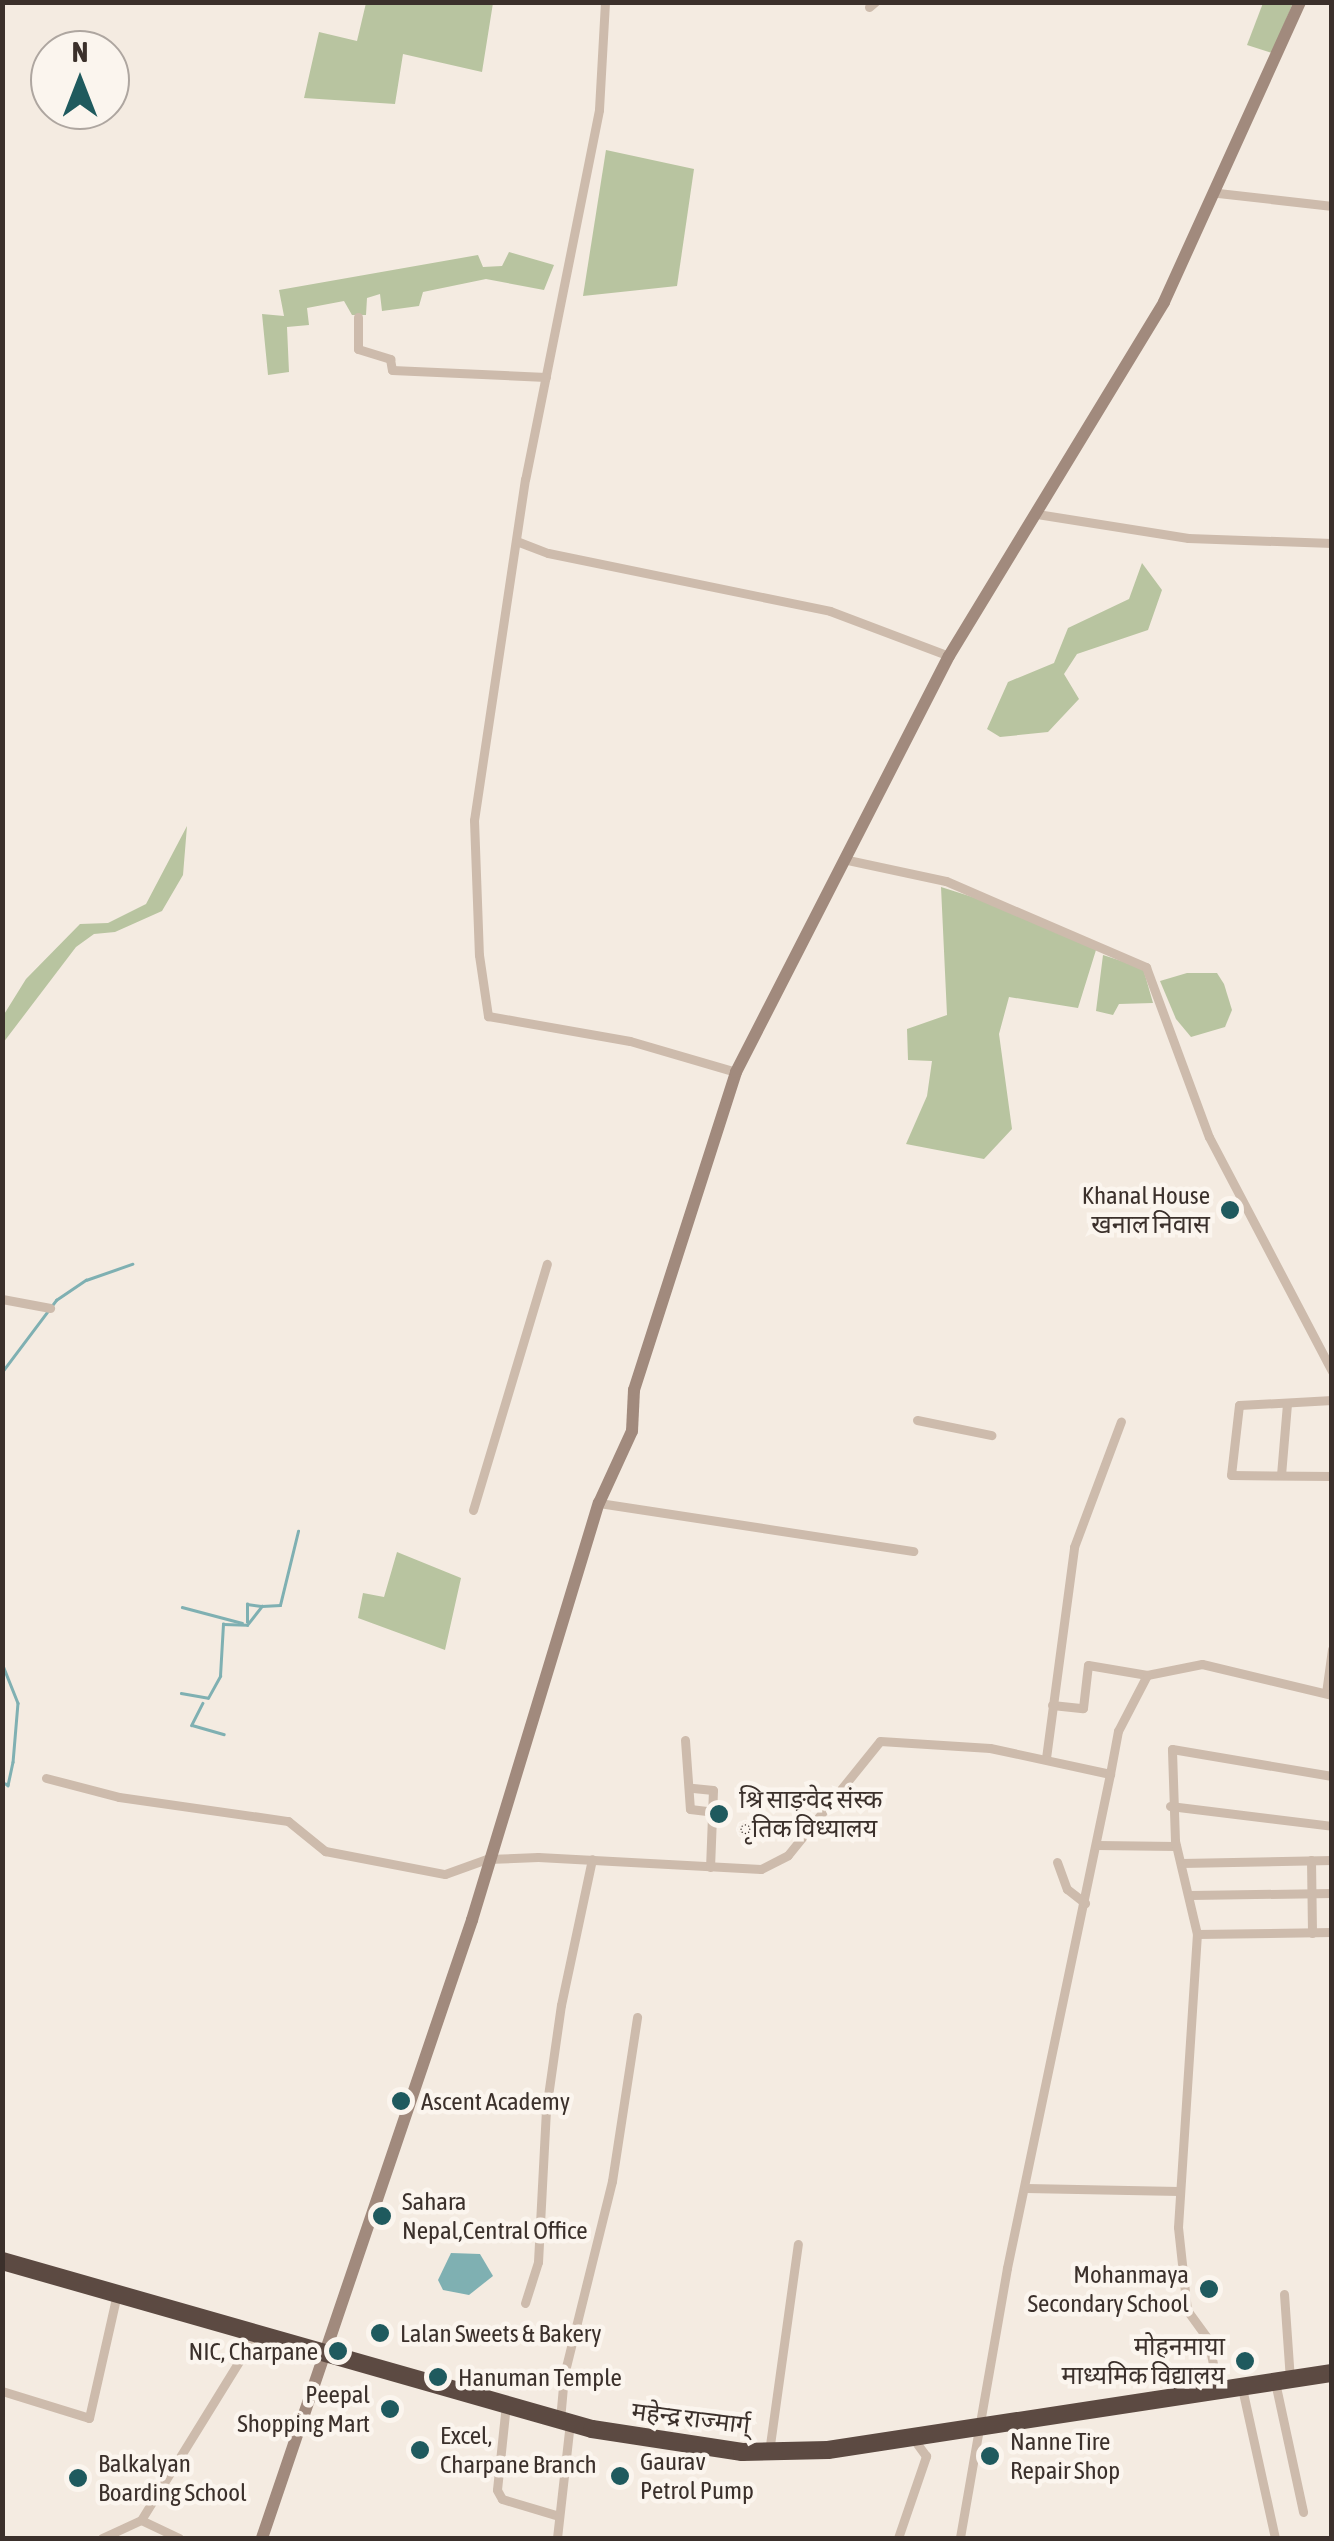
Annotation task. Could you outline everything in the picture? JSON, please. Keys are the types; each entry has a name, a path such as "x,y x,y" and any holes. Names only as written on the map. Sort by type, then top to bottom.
{"highway":[{"name":"महेन्द्र राज्मार्ग्","path":"4,2266 118,2294 565,2422 648,2442 769,2452 978,2428 1332,2373"}],"street":[{"path":"605,2 599,110 546,377 474,820 488,1016 630,1040 736,1072"},
{"path":"262,2538 328,2354 599,1503 632,1431 634,1390 736,1072 949,656 1164,302 1218,193 1300,2"},
{"path":"1218,193 1332,206"},
{"path":"358,318 358,349 390,359 392,370 546,377"},
{"path":"1036,514 1188,538 1332,542"},
{"path":"518,542 548,554 830,611 949,656"},
{"path":"842,860 946,882 1146,967 1209,1137 1332,1370"},
{"path":"473,1510 547,1264"},
{"path":"2,1299 50,1308"},
{"path":"1332,1400 1240,1405 1232,1475 1332,1476"},
{"path":"1281,1476 1288,1403"},
{"path":"917,1420 991,1435"},
{"path":"1046,1758 1074,1547 1121,1421"},
{"path":"599,1503 913,1551"},
{"path":"1052,1705 1083,1708 1088,1665 1147,1675 1202,1664 1329,1694 1332,1649"},
{"path":"960,2538 978,2428 1118,1732 1147,1675"},
{"path":"685,1740 693,1788 690,1810 713,1812"},
{"path":"46,1778 119,1796 288,1821 325,1850 445,1874 486,1859 762,1869 788,1854 880,1741 1046,1758 1110,1774"},
{"path":"1218,2392 1208,2339 1187,2310 1179,2191 1197,1934 1170,1806 1172,1749 1332,1776"},
{"path":"693,1788 713,1790 710,1866"},
{"path":"1170,1806 1332,1826"},
{"path":"1097,1845 1176,1846"},
{"path":"524,2303 538,2262 546,2110 561,2004 592,1860"},
{"path":"1311,1860 1312,1932"},
{"path":"1182,1863 1332,1860"},
{"path":"1057,1862 1067,1889 1086,1903"},
{"path":"1190,1895 1332,1893"},
{"path":"1197,1934 1332,1932"},
{"path":"557,2538 565,2422 564,2374 612,2180 638,2017"},
{"path":"1026,2188 1179,2191"},
{"path":"769,2452 798,2244"},
{"path":"2,2391 89,2418 118,2294"},
{"path":"1284,2294 1282,2381 1303,2512"},
{"path":"102,2538 141,2520 256,2334"},
{"path":"1242,2388 1275,2538"},
{"path":"506,2404 497,2490 502,2499 559,2516"},
{"path":"898,2538 926,2456 912,2437"},
{"path":"141,2520 179,2538"}],"green space":[{"path":"366,3 493,3 482,72 403,54 395,104 304,98 319,32 357,41"},
{"path":"1263,3 1293,3 1272,53 1247,45"},
{"path":"606,150 694,169 677,286 583,296"},
{"path":"509,252 554,265 544,290 486,279 423,292 419,306 382,311 380,294 367,298 366,315 352,315 344,301 307,308 309,325 287,327 289,372 268,375 262,314 284,316 279,290 478,255 483,267 502,266"},
{"path":"1142,563 1162,590 1148,630 1077,654 1064,674 1079,699 1048,732 1000,737 987,729 1008,682 1054,663 1068,628 1129,599"},
{"path":"187,826 183,875 162,911 115,932 94,934 76,947 3,1043 3,1016 26,979 80,924 108,923 146,904"},
{"path":"941,887 1007,908 1096,950 1078,1008 1009,997 999,1034 1012,1129 984,1159 906,1144 927,1096 932,1061 908,1060 907,1029 947,1015"},
{"path":"1103,955 1143,968 1153,1003 1119,1004 1113,1015 1096,1011"},
{"path":"1187,973 1217,973 1232,1010 1225,1027 1191,1037 1176,1019 1160,981"},
{"path":"397,1552 461,1578 445,1650 358,1618 363,1593 384,1597"}],"water":[{"path":"451,2253 480,2254 493,2276 469,2295 443,2290 438,2280"}],"waterway":[{"path":"2,1372 56,1300 86,1280 132,1264"},
{"path":"181,1693 208,1698 220,1676 223,1624 247,1625 262,1606 280,1605 298,1531"},
{"path":"247,1622 247,1604 261,1606"},
{"path":"182,1607 242,1623"},
{"path":"2,1663 18,1703 13,1762 8,1785 2,1783"},
{"path":"203,1703 192,1725 224,1734"},
{"path":"2,2096 2,2181"}],"place":[{"name":"Khanal House खनाल निवास","path":"1230,1210"},
{"name":"श्रि साङ्वेद संस्क ृतिक विध्यालय","path":"719,1814"},
{"name":"Ascent Academy","path":"401,2101"},
{"name":"Sahara Nepal,Central Office","path":"382,2216"},
{"name":"Mohanmaya Secondary School","path":"1209,2289"},
{"name":"Lalan Sweets & Bakery","path":"380,2333"},
{"name":"NIC, Charpane","path":"338,2351"},
{"name":"मोहनमाया माध्यमिक विद्यालय","path":"1245,2361"},
{"name":"Hanuman Temple","path":"438,2377"},
{"name":"Peepal Shopping Mart","path":"390,2409"},
{"name":"Excel, Charpane Branch","path":"420,2450"},
{"name":"Nanne Tire Repair Shop","path":"990,2456"},
{"name":"Gaurav Petrol Pump","path":"620,2476"},
{"name":"Balkalyan Boarding School","path":"78,2478"}]}
